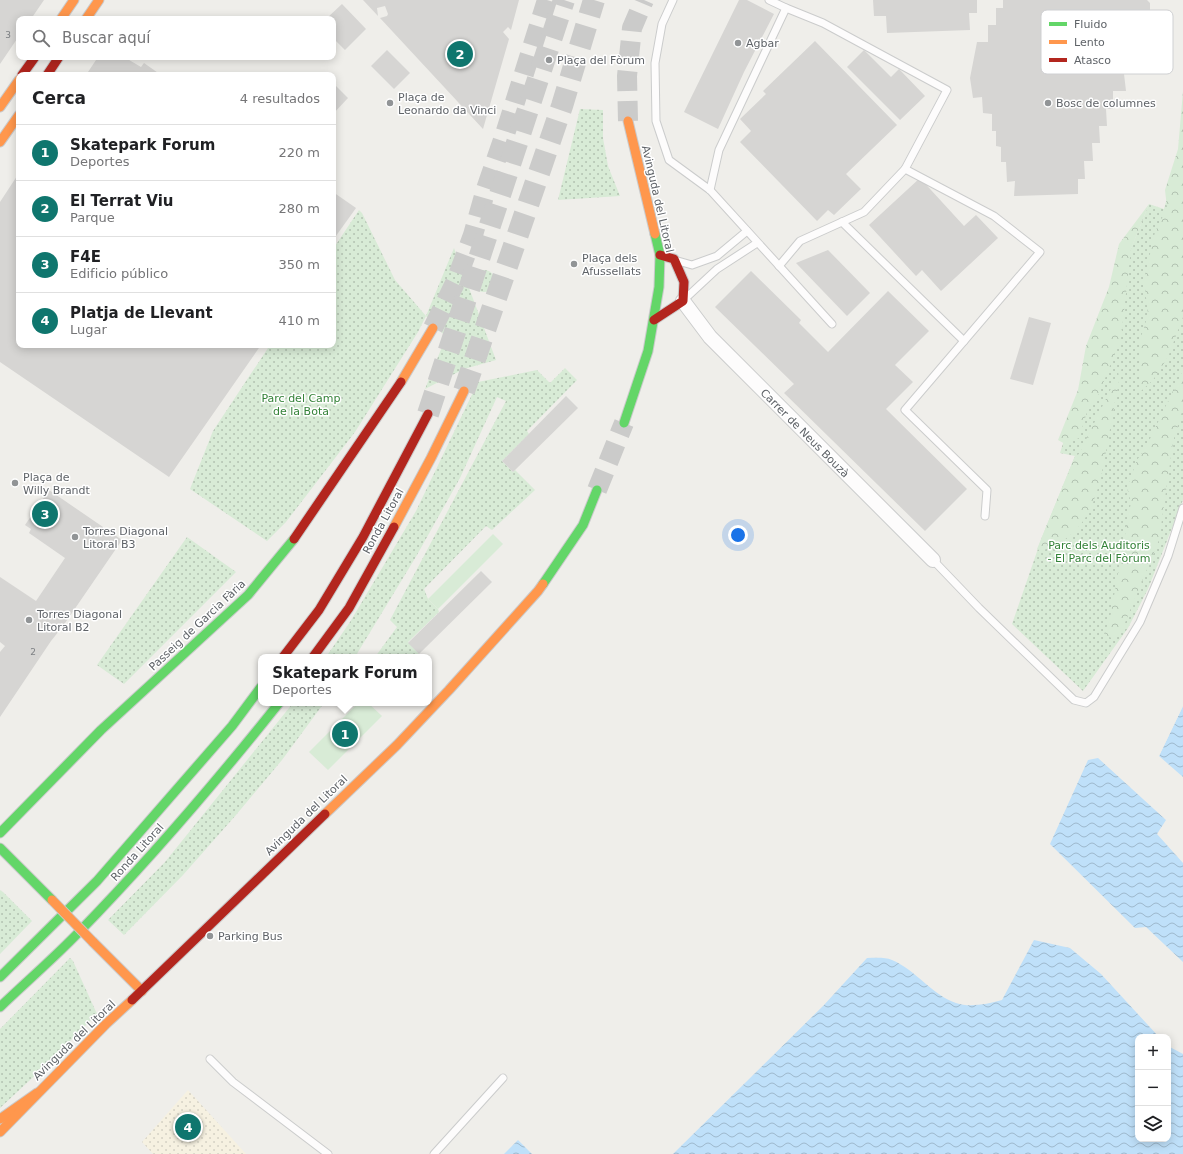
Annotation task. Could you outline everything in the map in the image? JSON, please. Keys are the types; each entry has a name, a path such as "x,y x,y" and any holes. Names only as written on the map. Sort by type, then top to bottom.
{"main road":[{"path":"63,16 74,0"},
{"path":"88,16 99,0"},
{"path":"24,72 33,60"},
{"path":"49,72 57,60"},
{"path":"0,107 16,84"},
{"path":"0,142 16,119"},
{"name":"Avinguda del Litoral","path":"624,423 639,380 654,320 660,287 660,255 636,160 628,121"},
{"path":"654,320 683,301 684,282 674,259 660,255"},
{"name":"Passeig de Garcia Fària","path":"0,833 101,730 248,595 295,538 404,378 433,328"},
{"name":"Ronda Litoral","path":"315,654 349,608 431,458 464,391"},
{"name":"Ronda Litoral","path":"285,654 319,610 363,537 428,414"},
{"name":"Avinguda del Litoral","path":"0,1132 106,1024 397,745 520,613 538,591 583,525 597,490"},
{"name":"Ronda Litoral","path":"0,977 97,881 232,726 258,690"},
{"name":"Ronda Litoral","path":"0,1007 78,933 150,857 233,761 277,706"},
{"path":"0,848 142,991"},
{"path":"0,1119 37,1093"}],"street":[{"name":"Carrer de Neus Bouzà","path":"683,301 710,337 933,560"}],"lane":[{"path":"673,0 662,24 655,64 656,121 668,160 710,190 832,324"},
{"path":"769,0 823,23 947,90 906,169 864,212 800,241 779,266"},
{"path":"710,190 719,150 786,8"},
{"path":"906,169 994,216 1040,252 905,410 987,490 985,516"},
{"path":"842,222 964,341"},
{"path":"674,259 692,265 717,256 747,231"},
{"path":"683,301 717,269 757,242"},
{"path":"933,560 979,608 1074,700 1086,703 1094,697 1140,622 1168,556 1183,508"},
{"path":"210,1059 233,1082 328,1154"},
{"path":"434,1154 503,1078"}],"green space":[{"path":"1183,91 1183,317 1168,357 1153,380 1140,392 1140,340 1148,315 1144,280 1155,232 1167,208 1165,190 1178,149"},
{"path":"580,109 603,110 603,138 608,166 620,196 558,200"},
{"name":"Parc dels Auditoris - El Parc del Fòrum","path":"1183,139 1183,500 1148,589 1128,628 1083,691 1012,624 1042,537 1075,456 1060,453 1100,325 1149,204 1164,209"},
{"path":"1149,204 1131,249 1121,338 1098,396 1087,412 1079,438 1065,444 1058,440 1078,390 1086,346 1109,287 1119,244"},
{"name":"Parc del Camp de la Bota","path":"359,210 362,213 395,280 426,316 418,332 355,432 286,522 267,541 190,489 213,431 268,348 336,348 336,244"},
{"path":"454,248 496,360 464,369 425,389 446,337 426,316"},
{"path":"484,270 492,273 495,281 492,289 484,292 476,289 473,281 476,273"},
{"path":"1122,366 1101,476 1091,507 1083,521 1073,533 1059,543 1041,551 1037,549 1075,456 1079,454"},
{"path":"565,368 577,380 527,431 529,434 502,461 513,472 515,470 535,490 492,530 486,526 424,589 428,599 439,612 408,642 419,654 377,654 397,627 390,620 506,401 497,397 460,478 417,555 357,654 328,654 350,622 416,511 478,382 537,370 550,383"},
{"path":"1183,370 1183,408 1173,442 1159,540 1122,630 1115,640 1104,634 1110,618 1131,502 1127,488 1137,460 1146,447"},
{"path":"493,534 503,544 438,609 428,599"},
{"path":"187,537 236,572 124,684 97,665"},
{"path":"291,706 322,706 282,760 236,815 183,875 124,935 108,920 165,862"},
{"path":"355,706 371,706 382,716 328,770 309,752"},
{"path":"0,890 32,921 0,954"},
{"path":"70,958 73,961 97,1014 0,1108 0,1029"}],"sand":[{"path":"188,1090 246,1154 153,1154 142,1142"}],"water":[{"path":"1183,706 1183,777 1159,756"},
{"path":"1098,758 1166,820 1157,834 1183,863 1183,962 1146,927 1135,928 1050,844 1088,760"},
{"path":"1034,940 1070,948 1101,974 1156,1034 1135,1034 1135,1142 1171,1142 1171,1048 1183,1054 1183,1154 673,1154 823,1006 867,958 889,959 901,964 939,994 956,1003 979,1005 1002,1000"},
{"path":"518,1140 532,1154 504,1154"}],"pier":[{"path":"1183,704 1159,756 1157,755 1181,705"}],"building":[{"path":"0,0 44,0 33,16 16,16 16,40 0,64"},
{"path":"363,0 519,0 511,30 508,27 503,32 509,39 483,129 380,18 387,16 388,14 385,6 377,8 378,16"},
{"name":"Agbar","path":"739,0 747,0 774,14 744,72 718,129 684,112"},
{"path":"873,0 977,0 977,13 969,13 970,30 887,33 886,16 874,16"},
{"name":"Bosc de columnes","path":"1003,0 1147,0 1150,3 1150,10 1041,10 1041,74 1124,74 1126,91 1113,91 1113,109 1106,109 1107,126 1099,126 1100,143 1092,143 1093,161 1084,161 1085,179 1078,179 1078,194 1014,196 1015,181 1007,182 1006,162 1001,162 1001,147 996,146 996,131 992,131 992,114 983,113 982,97 973,98 970,78 977,42 988,42 988,25 996,25 996,8 1003,8"},
{"path":"342,4 366,29 345,50 336,41 336,16 329,16"},
{"path":"815,41 897,125 846,174 861,189 834,215 828,210 817,221 740,142 751,131 740,119 766,94 763,91"},
{"path":"387,50 410,73 394,89 371,66"},
{"path":"864,50 891,77 899,69 925,96 900,120 847,67"},
{"path":"96,60 129,60 141,67 144,63 157,72 88,72"},
{"path":"336,86 348,98 336,111"},
{"path":"16,178 16,348 259,348 169,477 0,362 0,202"},
{"path":"920,178 964,226 976,215 998,238 941,291 922,270 916,276 869,225"},
{"path":"336,194 356,208 336,236"},
{"path":"828,250 870,293 847,316 796,263"},
{"path":"751,271 801,320 799,323 828,352 888,291 929,331 895,365 913,382 886,409 967,489 925,531 784,393 794,384 715,307"},
{"path":"1029,317 1051,323 1033,385 1010,379"},
{"path":"566,396 578,408 513,472 502,461"},
{"path":"49,490 122,540 0,717 0,652 5,646 0,642 0,577 36,601 65,558 29,533 31,529 25,525"},
{"path":"481,571 492,582 419,654 408,643"}],"tunnel":[{"path":"433,328 456,281 473,235 486,189 547,0"},
{"path":"428,414 564,0"},
{"path":"464,391 562,106 594,0"},
{"path":"628,121 627,76 632,28 644,0"},
{"path":"597,490 624,423"}],"traffic: fast":[{"path":"624,423 648,351 659,287 660,255 655,234"},
{"path":"543,584 583,525 597,490"},
{"path":"0,833 101,730 248,595 294,539"},
{"path":"0,977 97,881 232,726 258,691"},
{"path":"0,1007 50,961 131,877 207,791 277,706"},
{"path":"0,848 52,900"}],"traffic: slow":[{"path":"63,16 74,0"},
{"path":"88,16 99,0"},
{"path":"0,107 16,84"},
{"path":"0,142 16,119"},
{"path":"628,121 655,234"},
{"path":"401,382 433,328"},
{"path":"394,527 431,458 464,391"},
{"path":"325,814 397,745 449,690 543,584"},
{"path":"52,900 93,942"},
{"path":"93,942 142,991"},
{"path":"0,1132 106,1024 132,1000"},
{"path":"0,1119 37,1093"}],"traffic: jam":[{"path":"24,72 33,60"},
{"path":"49,72 57,60"},
{"path":"654,320 683,301 684,282 674,259 660,255"},
{"path":"294,539 401,382"},
{"path":"285,654 319,610 363,537 428,414"},
{"path":"315,654 349,608 394,527"},
{"path":"132,1000 325,814"}],"place":[{"name":"Agbar","path":"738,43"},
{"name":"El Terrat Viu","path":"460,54"},
{"name":"Plaça del Fòrum","path":"549,60"},
{"name":"Plaça de Leonardo da Vinci","path":"390,103"},
{"name":"Bosc de columnes","path":"1048,103"},
{"name":"Plaça dels Afussellats","path":"574,264"},
{"name":"Plaça de Willy Brandt","path":"15,483"},
{"name":"F4E","path":"45,514"},
{"name":"Torres Diagonal Litoral B3","path":"75,537"},
{"name":"Torres Diagonal Litoral B2","path":"29,620"},
{"name":"Skatepark Forum","path":"345,734"},
{"name":"Parking Bus","path":"210,936"},
{"name":"Platja de Llevant","path":"188,1127"}]}
